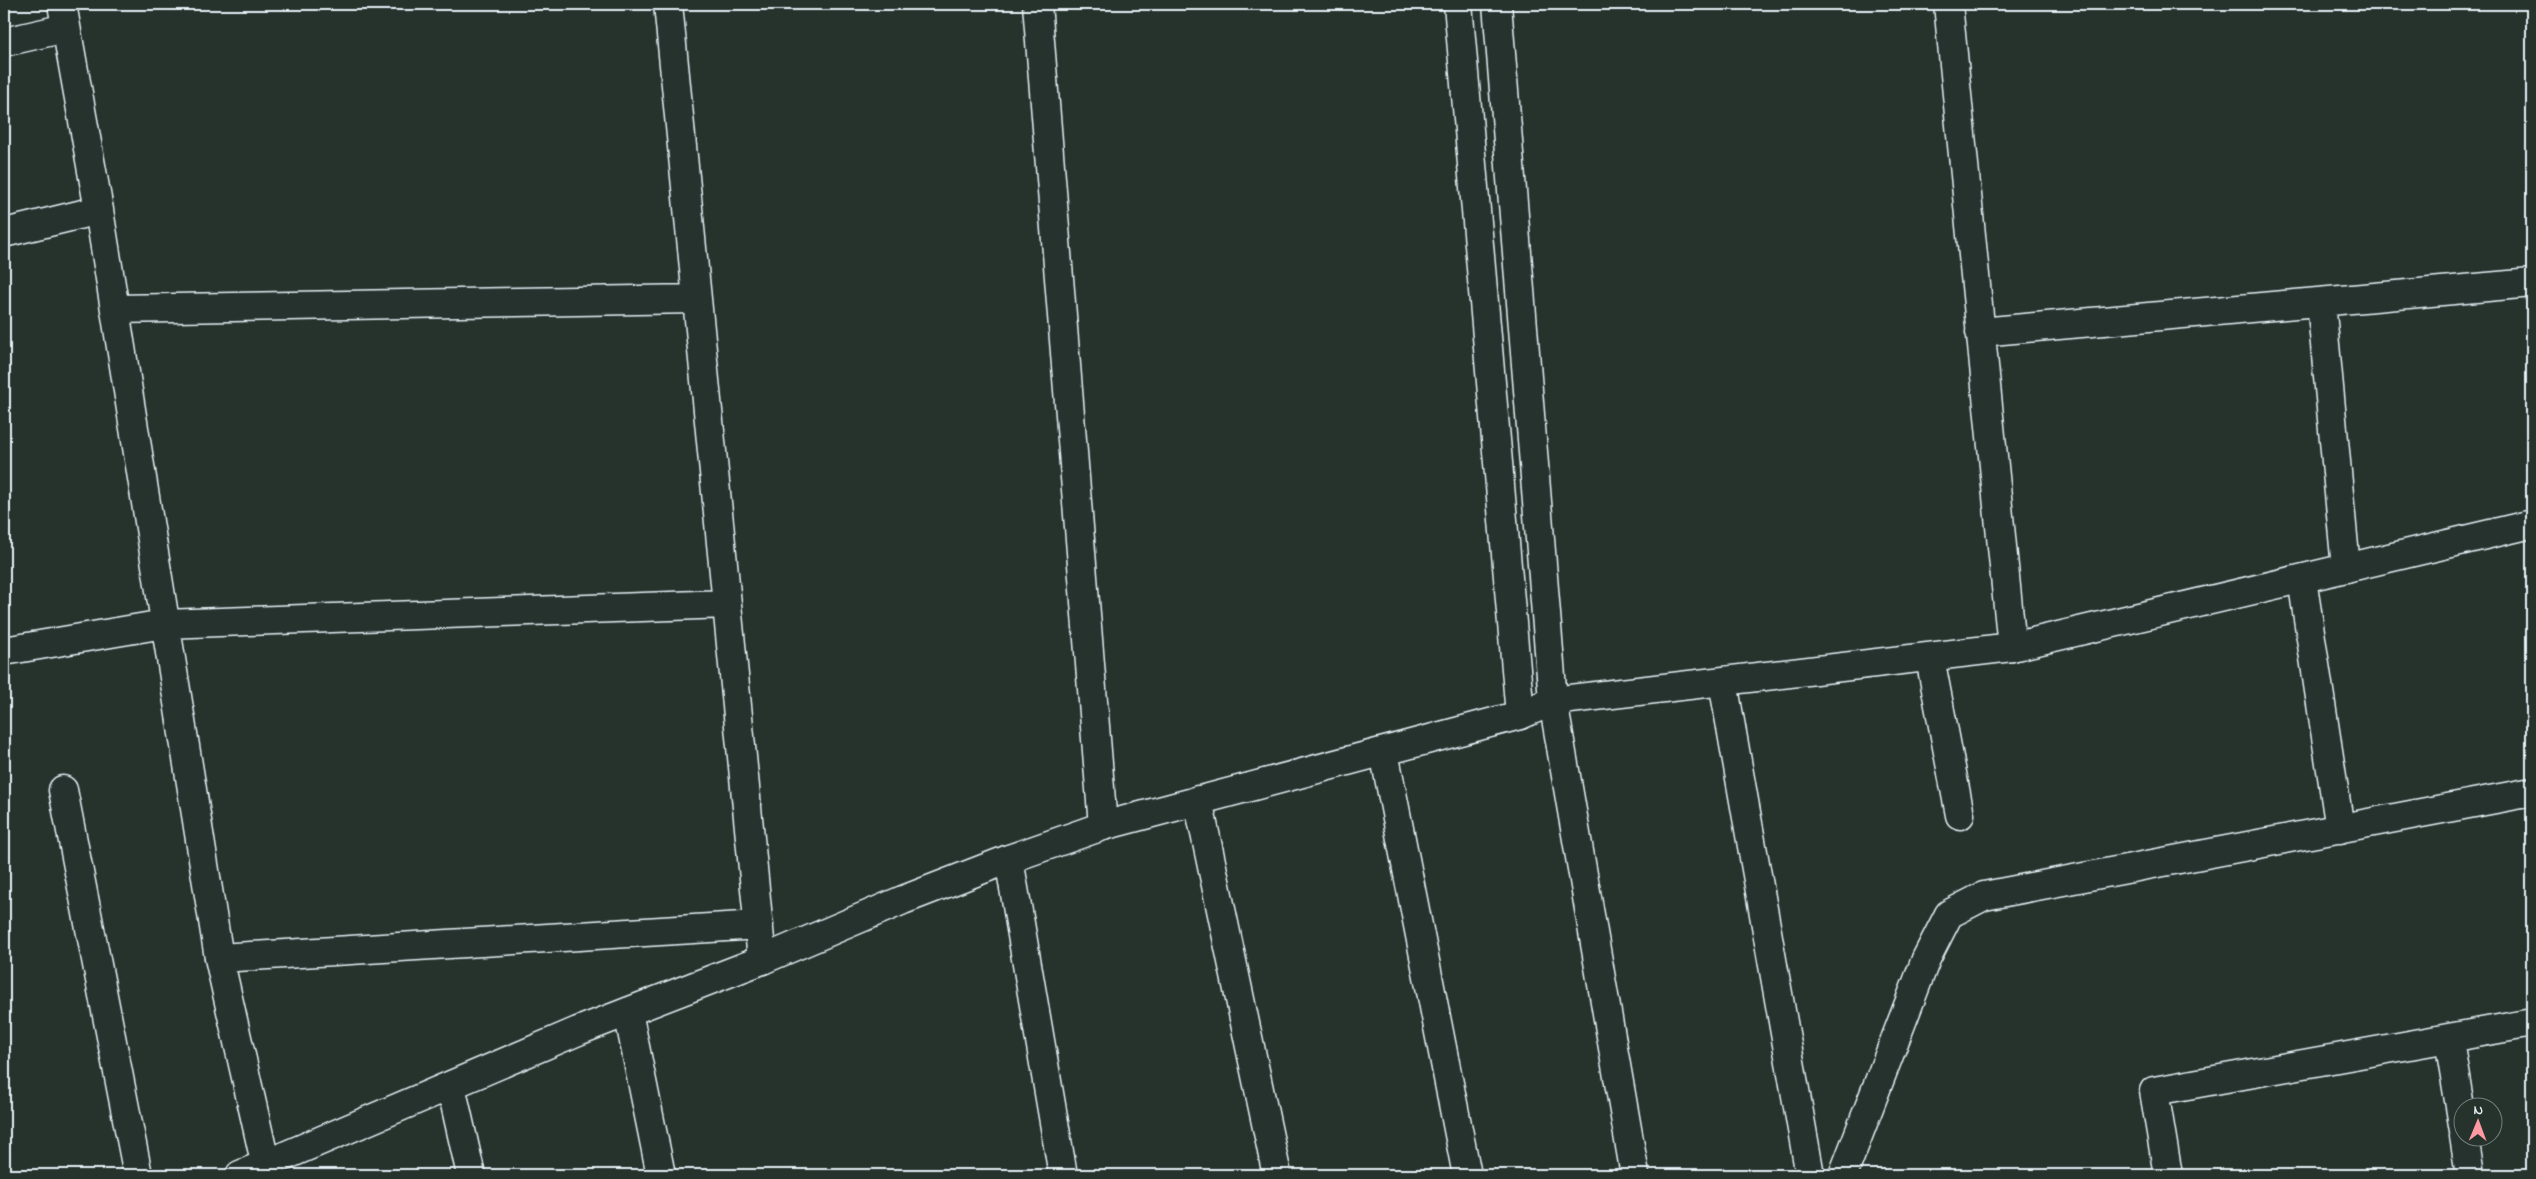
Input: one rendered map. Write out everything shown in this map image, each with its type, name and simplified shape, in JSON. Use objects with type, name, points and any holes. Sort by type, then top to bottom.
[{"type":"street","points":[[668,4],[762,960]]},
{"type":"street","points":[[1038,4],[1103,826]]},
{"type":"street","points":[[1458,4],[1520,715]]},
{"type":"street","points":[[1497,4],[1553,701],[1634,1175]]},
{"type":"street","points":[[1948,4],[2012,648]]},
{"type":"street","points":[[4,42],[64,16],[99,210],[219,958],[267,1169]]},
{"type":"street","points":[[4,233],[99,210]]},
{"type":"street","points":[[1980,332],[2532,283]]},
{"type":"street","points":[[115,309],[697,300]]},
{"type":"street","points":[[2321,302],[2346,568]]},
{"type":"street","points":[[240,1175],[267,1169],[451,1086],[628,1012],[762,960],[903,900],[1009,859],[1103,826],[1520,715],[1553,701],[2012,648],[2532,524]]},
{"type":"street","points":[[2302,578],[2340,829]]},
{"type":"street","points":[[4,651],[164,624],[727,604]]},
{"type":"street","points":[[1930,658],[1960,815]]},
{"type":"street","points":[[1723,682],[1810,1175]]},
{"type":"street","points":[[1384,752],[1467,1175]]},
{"type":"street","points":[[63,790],[138,1175]]},
{"type":"street","points":[[1843,1175],[1926,958],[1949,914],[1984,896],[2532,792]]},
{"type":"street","points":[[1198,800],[1277,1175]]},
{"type":"street","points":[[1009,859],[1063,1175]]},
{"type":"street","points":[[219,958],[759,925]]},
{"type":"street","points":[[628,1012],[661,1175]]},
{"type":"street","points":[[2168,1175],[2154,1091],[2449,1040],[2532,1023]]},
{"type":"street","points":[[2449,1040],[2458,1096]]},
{"type":"street","points":[[451,1086],[471,1175]]},
{"type":"street","points":[[2466,1146],[2470,1175]]}]
